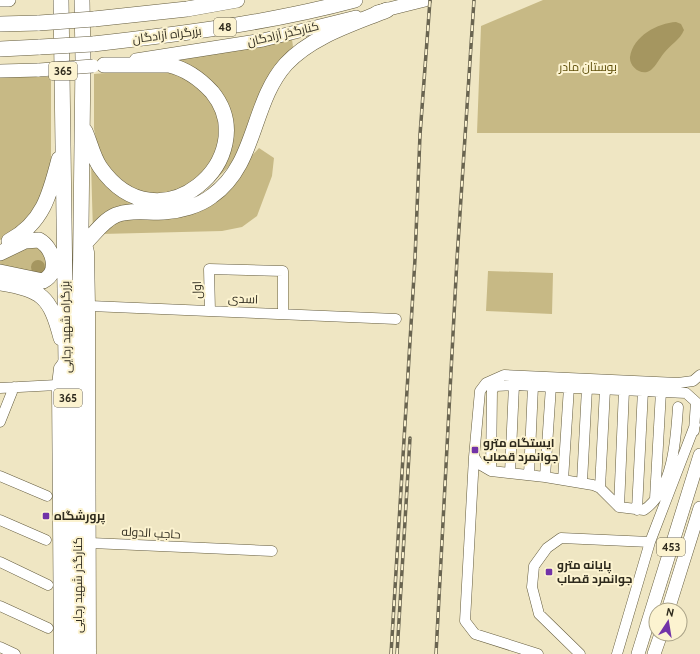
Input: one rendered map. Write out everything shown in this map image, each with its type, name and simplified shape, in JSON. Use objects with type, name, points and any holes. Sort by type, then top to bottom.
[{"type":"highway","name":"بزرگراه شهید رجایی","points":[[62,0],[70,654]]},
{"type":"highway","name":"بزرگراه شهید رجایی","points":[[80,654],[79,392],[84,235],[82,0]]},
{"type":"highway","points":[[148,14],[189,0]]},
{"type":"highway","name":"بزرگراه آزادگان","points":[[0,24],[94,20],[148,14],[237,0]]},
{"type":"highway","name":"بزرگراه آزادگان","points":[[0,49],[93,44],[227,27],[311,12],[355,0]]},
{"type":"highway","points":[[84,235],[105,223],[115,215],[129,212],[163,212],[180,210],[211,197],[227,184],[239,167],[246,154],[263,103],[286,64],[313,42],[387,10]]},
{"type":"highway","points":[[82,123],[99,165],[108,178],[128,194],[139,198],[166,200],[181,196],[209,176],[222,154],[225,129],[220,105],[198,78],[178,67],[169,65],[98,65]]},
{"type":"highway","points":[[0,245],[22,234],[38,218],[49,197],[64,143]]},
{"type":"highway","points":[[0,252],[25,241],[32,239],[39,240],[50,249],[53,265],[52,273],[48,279],[43,282],[0,272]]},
{"type":"highway","points":[[0,283],[22,286],[39,294],[47,301],[57,322],[67,357]]},
{"type":"main road","points":[[0,0],[9,0]]},
{"type":"main road","name":"کنارگذر آزادگان","points":[[98,65],[263,40],[419,2]]},
{"type":"main road","points":[[0,71],[39,70],[98,65]]},
{"type":"main road","name":"453","points":[[638,654],[700,455]]},
{"type":"main road","name":"453","points":[[671,602],[700,508]]},
{"type":"main road","points":[[654,654],[658,642]]},
{"type":"street","name":"کنارگذر شهید رجایی","points":[[84,235],[90,306],[91,654]]},
{"type":"street","name":"اول","points":[[210,311],[209,269],[283,271],[283,314]]},
{"type":"street","name":"اسدی","points":[[90,306],[396,318]]},
{"type":"street","name":"کنارگذر شهید رجایی","points":[[59,654],[57,386],[58,368],[67,357]]},
{"type":"street","points":[[538,654],[475,634],[465,621],[474,457],[480,391],[486,383],[494,378],[504,375],[678,383],[693,381],[700,375]]},
{"type":"street","points":[[510,473],[514,385]]},
{"type":"street","points":[[0,388],[57,386]]},
{"type":"street","points":[[491,471],[492,390],[496,386],[551,386],[686,393],[696,402],[694,431]]},
{"type":"street","points":[[529,476],[533,386]]},
{"type":"street","points":[[545,477],[551,386]]},
{"type":"street","points":[[0,422],[14,387]]},
{"type":"street","points":[[563,480],[569,387]]},
{"type":"street","points":[[582,482],[587,388]]},
{"type":"street","points":[[600,488],[605,389]]},
{"type":"street","points":[[619,507],[624,390]]},
{"type":"street","points":[[637,510],[643,390]]},
{"type":"street","points":[[655,500],[661,391]]},
{"type":"street","points":[[474,457],[479,464],[491,471],[582,482],[600,488],[619,507],[644,510],[662,492],[675,446],[678,407]]},
{"type":"street","points":[[617,654],[650,542],[694,431],[700,408]]},
{"type":"street","points":[[0,476],[47,496]]},
{"type":"street","points":[[0,520],[46,540]]},
{"type":"street","points":[[580,654],[539,614],[532,587],[534,566],[547,548],[561,538],[650,542]]},
{"type":"street","name":"حاجب الدوله","points":[[91,543],[272,551]]},
{"type":"street","points":[[0,562],[48,585]]},
{"type":"street","points":[[0,606],[48,628]]},
{"type":"street","points":[[0,647],[15,654]]},
{"type":"green space","name":"بوستان مادر","points":[[543,0],[700,0],[700,133],[477,133],[481,26]]},
{"type":"green space","points":[[292,39],[293,47],[276,65],[263,86],[240,150],[233,161],[213,181],[216,174],[223,105],[166,61]]},
{"type":"green space","points":[[127,71],[178,73],[210,98],[218,117],[218,148],[211,165],[184,190],[157,196],[134,190],[105,165],[98,148],[94,129],[94,74]]},
{"type":"green space","points":[[0,77],[51,77],[51,175],[39,208],[8,237],[0,240]]},
{"type":"green space","points":[[259,148],[274,158],[272,176],[257,216],[242,227],[222,231],[101,234],[120,218],[181,214],[246,162]]},
{"type":"green space","points":[[91,163],[152,206],[93,233]]},
{"type":"green space","points":[[34,245],[47,255],[46,274],[0,269],[0,256]]},
{"type":"green space","points":[[488,271],[553,273],[552,314],[486,311]]},
{"type":"shaded area","points":[[676,22],[681,24],[684,30],[682,34],[666,50],[651,70],[647,72],[640,72],[637,70],[630,61],[632,50],[636,43],[647,32],[654,28]]},
{"type":"shaded area","points":[[38,260],[43,262],[45,267],[43,272],[38,274],[33,272],[31,267],[33,262]]},
{"type":"railway","points":[[391,654],[415,259],[420,135],[430,0]]},
{"type":"railway","points":[[436,654],[457,259],[474,0]]},
{"type":"railway","points":[[397,654],[410,438]]},
{"type":"place","name":"ایستگاه مترو جوانمرد قصاب","points":[[475,450]]},
{"type":"place","name":"پرورشگاه","points":[[46,516]]},
{"type":"place","name":"پایانه مترو جوانمرد قصاب","points":[[549,572]]}]
